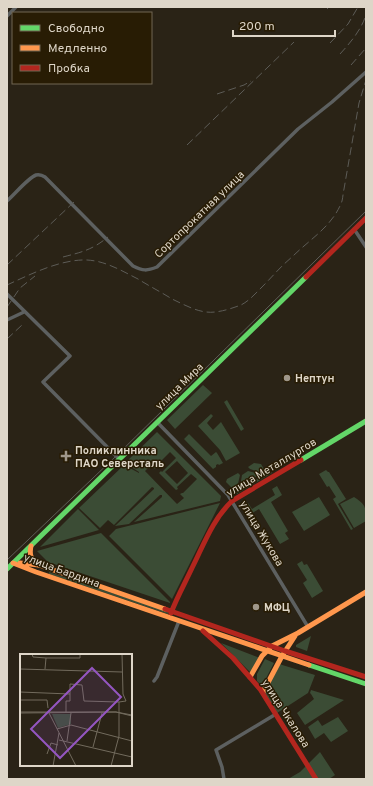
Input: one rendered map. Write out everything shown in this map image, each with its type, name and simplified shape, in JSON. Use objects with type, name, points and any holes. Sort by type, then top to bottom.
[{"type":"main road","name":"улица Мира","points":[[7,569],[366,218]]},
{"type":"main road","name":"улица Металлургов","points":[[170,618],[217,519],[225,508],[232,501],[366,421]]},
{"type":"main road","points":[[32,545],[30,556],[33,561],[39,565]]},
{"type":"main road","name":"улица Бардина","points":[[13,563],[39,565],[285,651],[366,677]]},
{"type":"main road","name":"улица Бардина","points":[[13,563],[267,652],[366,684]]},
{"type":"main road","points":[[80,587],[83,580]]},
{"type":"main road","points":[[250,677],[262,656],[272,646],[298,633],[366,592]]},
{"type":"main road","name":"улица Чкалова","points":[[201,629],[233,658],[263,692],[316,779]]},
{"type":"main road","points":[[263,692],[290,641],[298,633]]},
{"type":"street","points":[[7,16],[16,7]]},
{"type":"street","name":"Сортопрокатная улица","points":[[7,201],[30,178],[41,174],[133,266],[140,270],[149,270],[157,267],[298,129],[366,72]]},
{"type":"street","points":[[354,229],[366,248]]},
{"type":"street","points":[[7,294],[70,356],[43,382],[119,459]]},
{"type":"street","points":[[7,320],[24,312]]},
{"type":"street","name":"улица Жукова","points":[[157,422],[228,495],[308,627]]},
{"type":"street","points":[[154,681],[157,677],[179,621]]},
{"type":"street","points":[[224,779],[222,766],[216,750],[276,714]]},
{"type":"green space","points":[[203,385],[212,393],[175,429],[167,420]]},
{"type":"green space","points":[[227,400],[244,429],[241,431],[224,402]]},
{"type":"green space","points":[[211,414],[213,416],[207,423],[213,430],[221,422],[240,453],[226,461],[220,450],[198,426]]},
{"type":"green space","points":[[157,432],[221,496],[220,501],[134,522],[162,497],[162,495],[160,495],[129,524],[115,526],[154,489],[152,487],[114,525],[108,520],[100,528],[79,508],[124,465],[139,473],[125,463]],"holes":[[[170,452],[176,458],[162,472],[161,471],[159,473],[176,490],[178,489],[177,487],[191,474],[197,479],[183,493],[180,494],[184,498],[177,504],[145,471],[151,465],[155,469],[157,467],[156,466]],[[177,461],[188,473],[177,484],[165,472]]]},
{"type":"green space","points":[[189,434],[211,456],[216,452],[223,463],[216,465],[213,469],[184,439]]},
{"type":"green space","points":[[254,463],[261,464],[264,469],[268,470],[262,473],[248,467]]},
{"type":"green space","points":[[326,470],[329,472],[346,499],[338,504],[353,529],[351,530],[333,499],[336,497],[329,486],[327,487],[319,474]]},
{"type":"green space","points":[[248,471],[260,474],[240,487],[242,475]]},
{"type":"green space","points":[[270,471],[272,473],[237,494],[236,492]]},
{"type":"green space","points":[[238,473],[240,475],[237,488],[234,490],[226,482],[227,479]]},
{"type":"green space","points":[[277,486],[282,495],[271,502],[288,531],[285,533],[289,539],[280,544],[259,509],[249,515],[243,506],[248,503],[252,509],[275,495],[272,489]]},
{"type":"green space","points":[[319,497],[330,515],[304,531],[292,512]]},
{"type":"green space","points":[[354,497],[361,502],[364,507],[366,512],[366,521],[354,528],[340,504]]},
{"type":"green space","points":[[220,503],[172,599],[109,536],[116,529]]},
{"type":"green space","points":[[78,509],[99,530],[40,547]]},
{"type":"green space","points":[[101,533],[170,603],[48,562],[37,551]]},
{"type":"green space","points":[[302,561],[304,565],[307,564],[323,591],[312,598],[303,583],[307,580],[297,564]]},
{"type":"green space","points":[[49,572],[169,612],[168,614],[49,574]]},
{"type":"green space","points":[[311,636],[307,651],[296,647],[296,645]]},
{"type":"green space","points":[[221,643],[260,658],[253,670],[250,672]]},
{"type":"green space","points":[[265,659],[274,663],[262,686],[257,681],[257,674]]},
{"type":"green space","points":[[279,664],[315,675],[308,693],[277,713],[264,692]]},
{"type":"green space","points":[[311,690],[344,700],[305,725],[297,713],[314,699],[310,693]]},
{"type":"green space","points":[[338,717],[348,731],[331,742],[324,733],[315,739],[308,727],[318,720],[322,726]]},
{"type":"green space","points":[[320,752],[335,775],[329,779],[317,779],[308,764]]},
{"type":"green space","points":[[306,766],[314,779],[288,779],[300,772]]},
{"type":"tram line","points":[[7,560],[114,458],[366,211]]},
{"type":"railway","points":[[330,43],[348,24],[358,7]]},
{"type":"railway","points":[[340,54],[355,36],[366,15]]},
{"type":"railway","points":[[187,145],[294,42]]},
{"type":"railway","points":[[351,65],[366,48]]},
{"type":"railway","points":[[7,285],[36,272],[57,265],[77,260],[87,260],[101,262],[114,267],[172,299],[204,312],[218,312],[241,305],[250,299],[284,264],[320,232],[338,210],[342,200],[359,103],[366,80]]},
{"type":"railway","points":[[217,94],[244,85],[251,81]]},
{"type":"railway","points":[[7,265],[74,202]]},
{"type":"railway","points":[[63,257],[87,250],[108,237]]},
{"type":"railway","points":[[7,307],[20,288],[35,276]]},
{"type":"railway","points":[[7,339],[22,325]]},
{"type":"traffic: fast","points":[[7,569],[306,277]]},
{"type":"traffic: fast","points":[[301,460],[366,421]]},
{"type":"traffic: fast","points":[[309,665],[366,684]]},
{"type":"traffic: slow","points":[[31,546],[31,557],[38,565]]},
{"type":"traffic: slow","points":[[13,563],[309,665]]},
{"type":"traffic: slow","points":[[20,563],[39,565],[165,609]]},
{"type":"traffic: slow","points":[[250,677],[262,656],[272,646],[298,633],[366,592]]},
{"type":"traffic: slow","points":[[263,692],[282,656],[295,636]]},
{"type":"traffic: jam","points":[[306,277],[366,218]]},
{"type":"traffic: jam","points":[[171,613],[209,532],[225,508],[232,501],[301,460]]},
{"type":"traffic: jam","points":[[165,609],[285,651],[366,677]]},
{"type":"traffic: jam","points":[[203,631],[233,658],[260,689],[316,779]]},
{"type":"place","name":"Нептун","points":[[287,378]]},
{"type":"place","name":"Поликлинника ПАО Северсталь","points":[[66,456]]},
{"type":"place","name":"МФЦ","points":[[256,607]]}]
